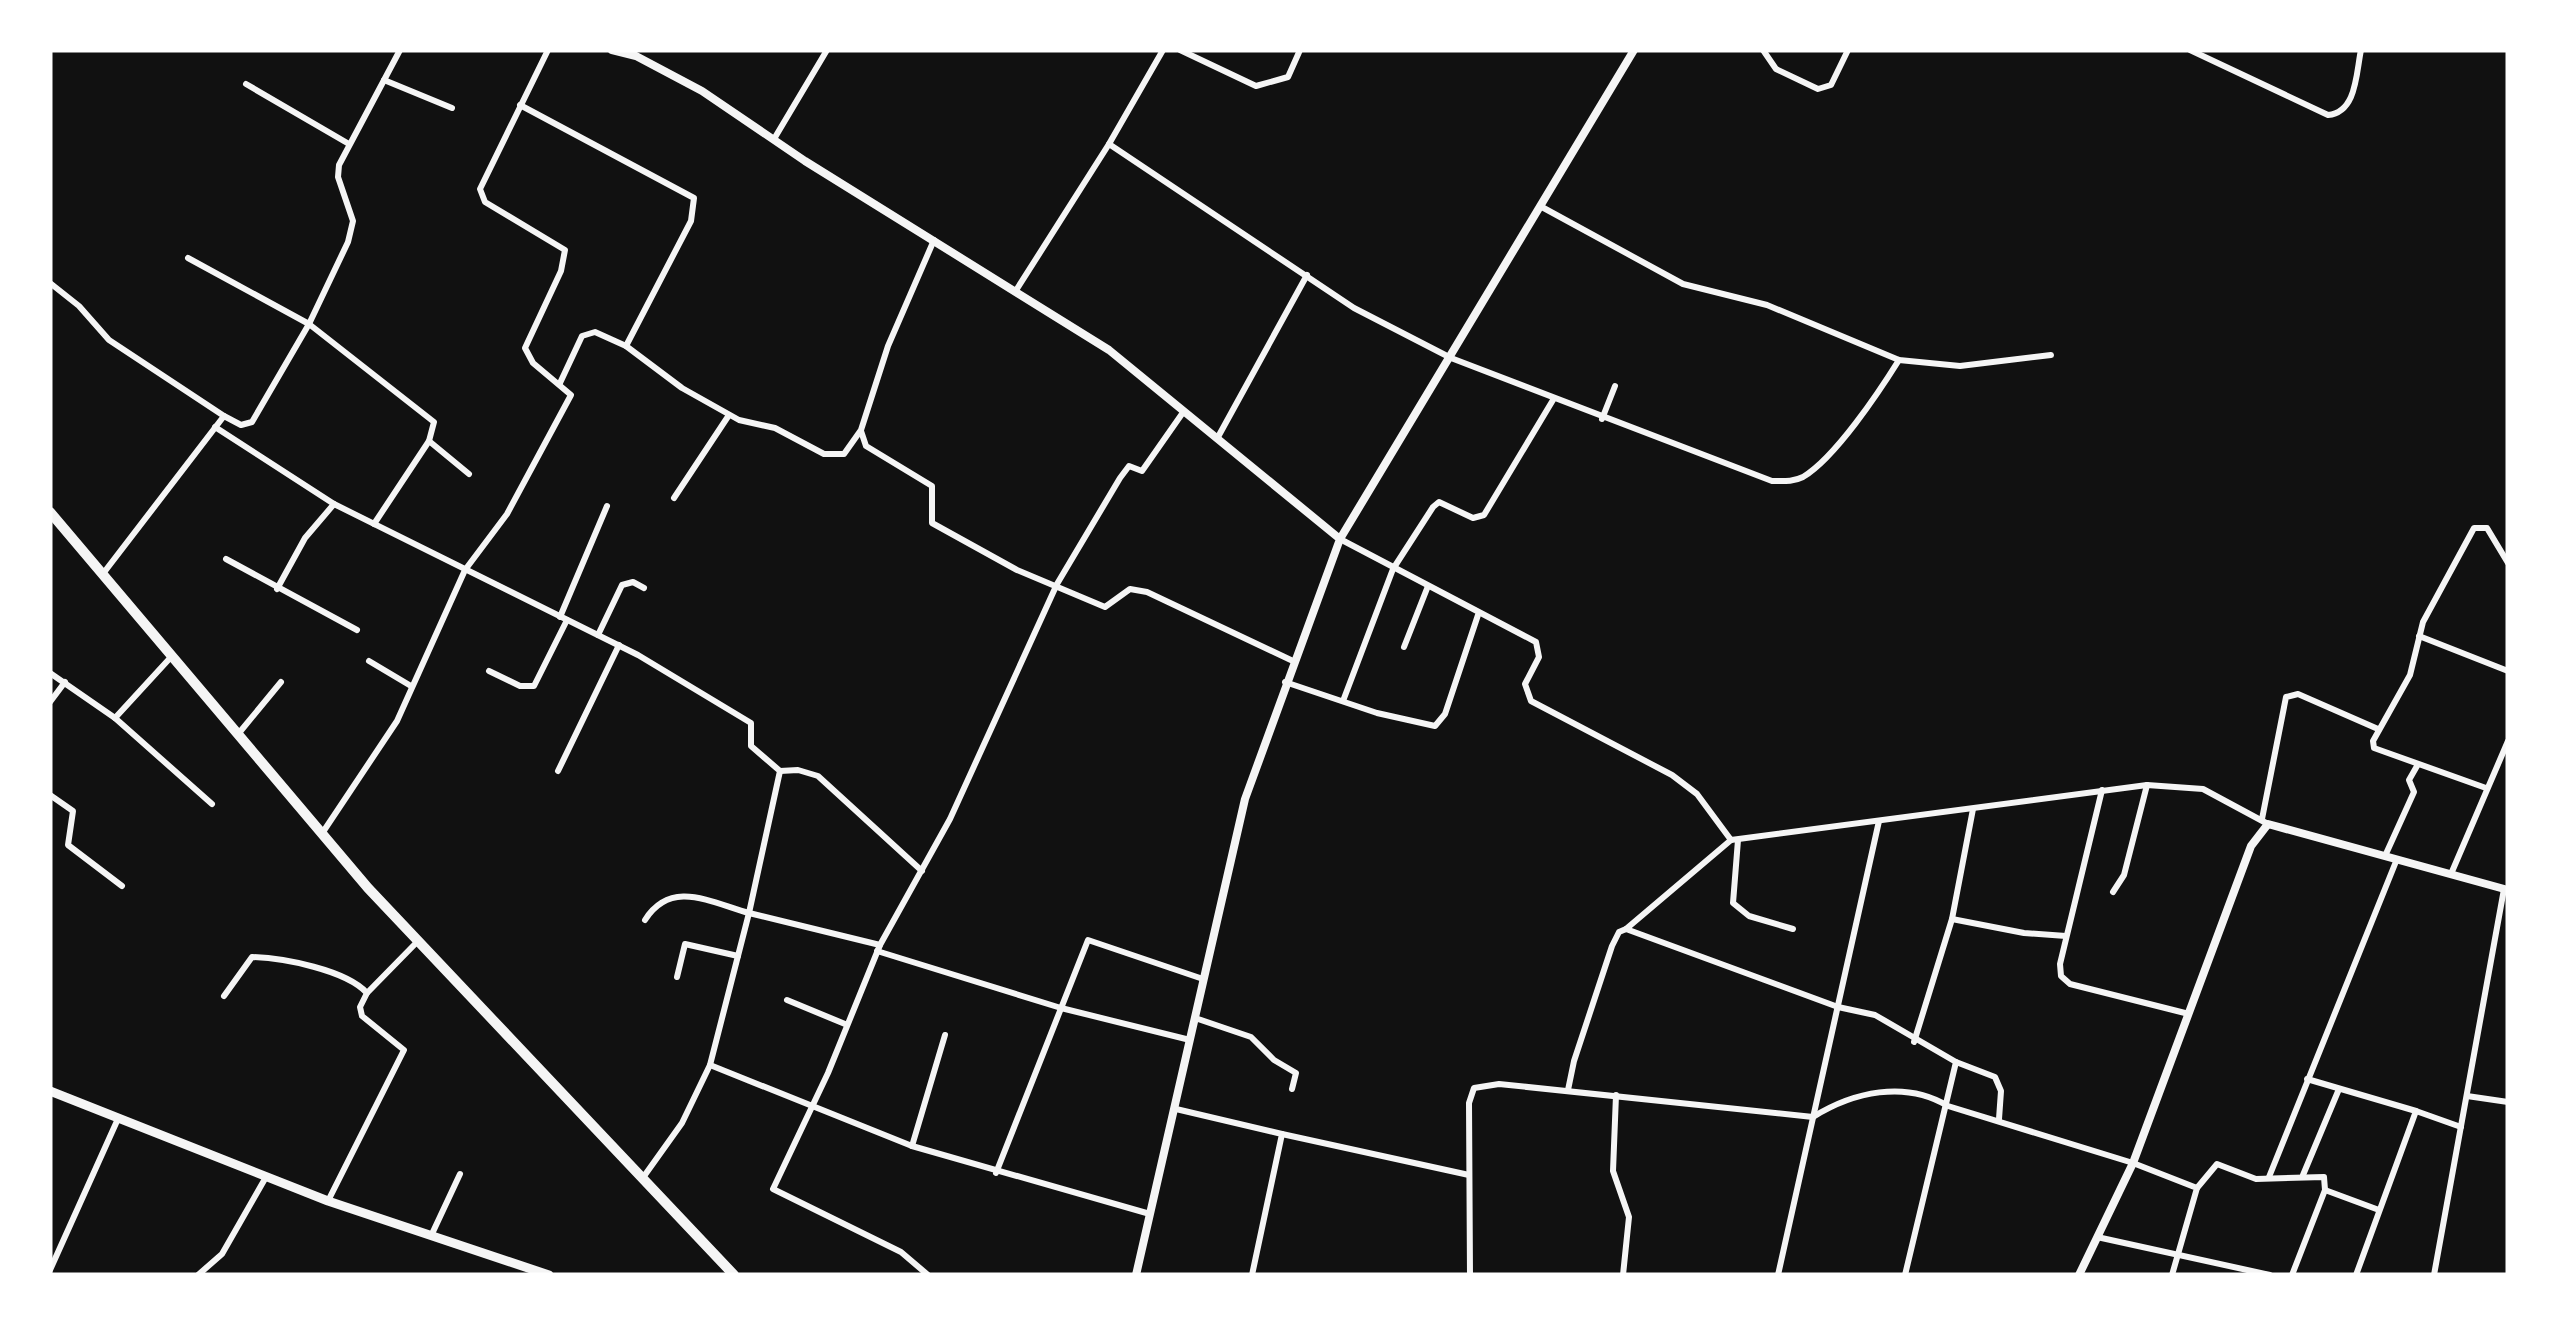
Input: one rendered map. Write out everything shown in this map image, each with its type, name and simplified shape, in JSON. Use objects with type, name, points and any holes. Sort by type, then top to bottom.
[{"type":"highway","points":[[50,512],[418,941],[734,1275]]},
{"type":"main road","points":[[50,1090],[117,1121],[328,1201],[549,1275]]},
{"type":"street","points":[[50,283],[79,306],[109,340],[241,426],[252,422],[308,324],[352,230],[338,172],[400,50]]},
{"type":"street","points":[[322,833],[397,721],[464,570],[507,514],[571,395],[532,363],[525,348],[561,270],[564,250],[481,196],[483,180],[548,50]]},
{"type":"street","points":[[612,50],[637,53],[702,91],[1109,350],[1340,539],[1539,645],[1539,657],[1525,684],[1531,700],[1672,775],[1697,794],[1735,840],[1734,904],[1749,916],[1793,929]]},
{"type":"street","points":[[774,139],[826,50]]},
{"type":"street","points":[[1015,292],[1163,50]]},
{"type":"street","points":[[1180,50],[1256,86],[1288,76],[1300,50]]},
{"type":"street","points":[[1136,1275],[1244,799],[1340,539],[1634,50]]},
{"type":"street","points":[[1763,50],[1776,69],[1818,89],[1831,85],[1848,50]]},
{"type":"street","points":[[2190,50],[2328,114],[2342,112],[2350,102],[2361,50]]},
{"type":"street","points":[[384,80],[452,108]]},
{"type":"street","points":[[246,84],[349,144]]},
{"type":"street","points":[[520,105],[694,198],[690,221],[626,346]]},
{"type":"street","points":[[1109,144],[1354,308],[1450,358],[1728,467],[1790,481],[1807,474],[1899,360]]},
{"type":"street","points":[[1540,206],[1683,284],[1767,305],[1899,360],[1960,366],[2051,354]]},
{"type":"street","points":[[560,383],[587,332],[626,346],[682,388],[730,416],[775,428],[833,457],[844,454],[861,430],[888,346],[934,240]]},
{"type":"street","points":[[188,258],[308,324],[430,417],[434,430],[430,441],[374,524]]},
{"type":"street","points":[[1218,437],[1307,275]]},
{"type":"street","points":[[1602,419],[1615,386]]},
{"type":"street","points":[[1343,701],[1393,569],[1439,502],[1473,518],[1484,514],[1554,400]]},
{"type":"street","points":[[928,1275],[902,1252],[773,1189],[813,1106],[878,948],[922,871],[1057,584],[1128,466],[1142,470],[1184,410]]},
{"type":"street","points":[[102,575],[224,416]]},
{"type":"street","points":[[674,498],[730,416]]},
{"type":"street","points":[[215,427],[334,504],[619,645],[751,723],[750,746],[780,771],[798,770],[818,776],[922,871]]},
{"type":"street","points":[[861,430],[866,446],[932,486],[936,498],[932,523],[1004,563],[1105,606],[1138,588],[1292,662]]},
{"type":"street","points":[[430,441],[469,474]]},
{"type":"street","points":[[277,589],[305,538],[334,504]]},
{"type":"street","points":[[489,672],[520,686],[534,686],[607,506]]},
{"type":"street","points":[[2486,788],[2374,748],[2378,729],[2410,675],[2419,636],[2474,528],[2486,528],[2508,563]]},
{"type":"street","points":[[226,559],[357,630]]},
{"type":"street","points":[[598,635],[622,585],[633,582],[644,588]]},
{"type":"street","points":[[1404,647],[1428,586]]},
{"type":"street","points":[[1285,682],[1430,726],[1438,724],[1478,615]]},
{"type":"street","points":[[2419,636],[2508,671]]},
{"type":"street","points":[[558,771],[619,645]]},
{"type":"street","points":[[115,718],[172,657]]},
{"type":"street","points":[[370,662],[412,686]]},
{"type":"street","points":[[50,673],[115,718],[212,804]]},
{"type":"street","points":[[50,702],[65,682]]},
{"type":"street","points":[[238,734],[281,682]]},
{"type":"street","points":[[2079,1275],[2133,1163],[2251,846],[2265,821],[2286,697],[2298,694],[2378,729]]},
{"type":"street","points":[[2452,874],[2508,741]]},
{"type":"street","points":[[2386,856],[2414,792],[2410,780],[2417,766]]},
{"type":"street","points":[[642,1178],[682,1124],[710,1066],[780,771]]},
{"type":"street","points":[[2113,892],[2124,875],[2146,785]]},
{"type":"street","points":[[1568,1090],[1574,1060],[1619,932],[1735,840],[2146,785],[2203,789],[2265,821],[2506,889],[2434,1275]]},
{"type":"street","points":[[2102,790],[2066,936],[2061,976],[2070,984],[2189,1014]]},
{"type":"street","points":[[50,795],[73,811],[68,845],[122,886]]},
{"type":"street","points":[[1914,1042],[1952,919],[1973,808]]},
{"type":"street","points":[[1778,1275],[1879,821]]},
{"type":"street","points":[[2269,1177],[2397,859]]},
{"type":"street","points":[[646,920],[656,903],[674,896],[878,948],[1061,1008],[1190,1040]]},
{"type":"street","points":[[1952,919],[2024,934],[2066,936]]},
{"type":"street","points":[[1626,928],[1838,1007],[1875,1015],[1914,1042],[1995,1077],[2001,1091],[1999,1119]]},
{"type":"street","points":[[996,1173],[1088,940],[1203,979]]},
{"type":"street","points":[[328,1201],[404,1050],[362,1016],[360,1007],[367,993],[418,941]]},
{"type":"street","points":[[677,977],[685,944],[738,956]]},
{"type":"street","points":[[224,996],[252,957],[292,959],[315,970],[343,974],[367,993]]},
{"type":"street","points":[[787,1000],[846,1024]]},
{"type":"street","points":[[1195,1018],[1251,1036],[1296,1073],[1292,1089]]},
{"type":"street","points":[[912,1146],[945,1035]]},
{"type":"street","points":[[1905,1275],[1956,1062]]},
{"type":"street","points":[[710,1066],[912,1146],[1150,1214]]},
{"type":"street","points":[[2307,1079],[2461,1127]]},
{"type":"street","points":[[1470,1275],[1470,1103],[1474,1088],[1499,1084],[1813,1117],[1846,1099],[1874,1092],[1929,1094],[1948,1106],[1999,1119],[2198,1188]]},
{"type":"street","points":[[2303,1175],[2339,1089]]},
{"type":"street","points":[[1616,1095],[1613,1171],[1629,1217],[1623,1275]]},
{"type":"street","points":[[2467,1096],[2508,1102]]},
{"type":"street","points":[[1176,1109],[1469,1175]]},
{"type":"street","points":[[2356,1275],[2416,1111]]},
{"type":"street","points":[[50,1270],[117,1121]]},
{"type":"street","points":[[1252,1275],[1282,1134]]},
{"type":"street","points":[[2172,1275],[2198,1188],[2217,1164],[2256,1179],[2324,1177],[2326,1190],[2292,1275]]},
{"type":"street","points":[[430,1237],[460,1174]]},
{"type":"street","points":[[198,1275],[222,1254],[266,1177]]},
{"type":"street","points":[[2326,1190],[2379,1210]]},
{"type":"street","points":[[2096,1236],[2270,1275]]}]
